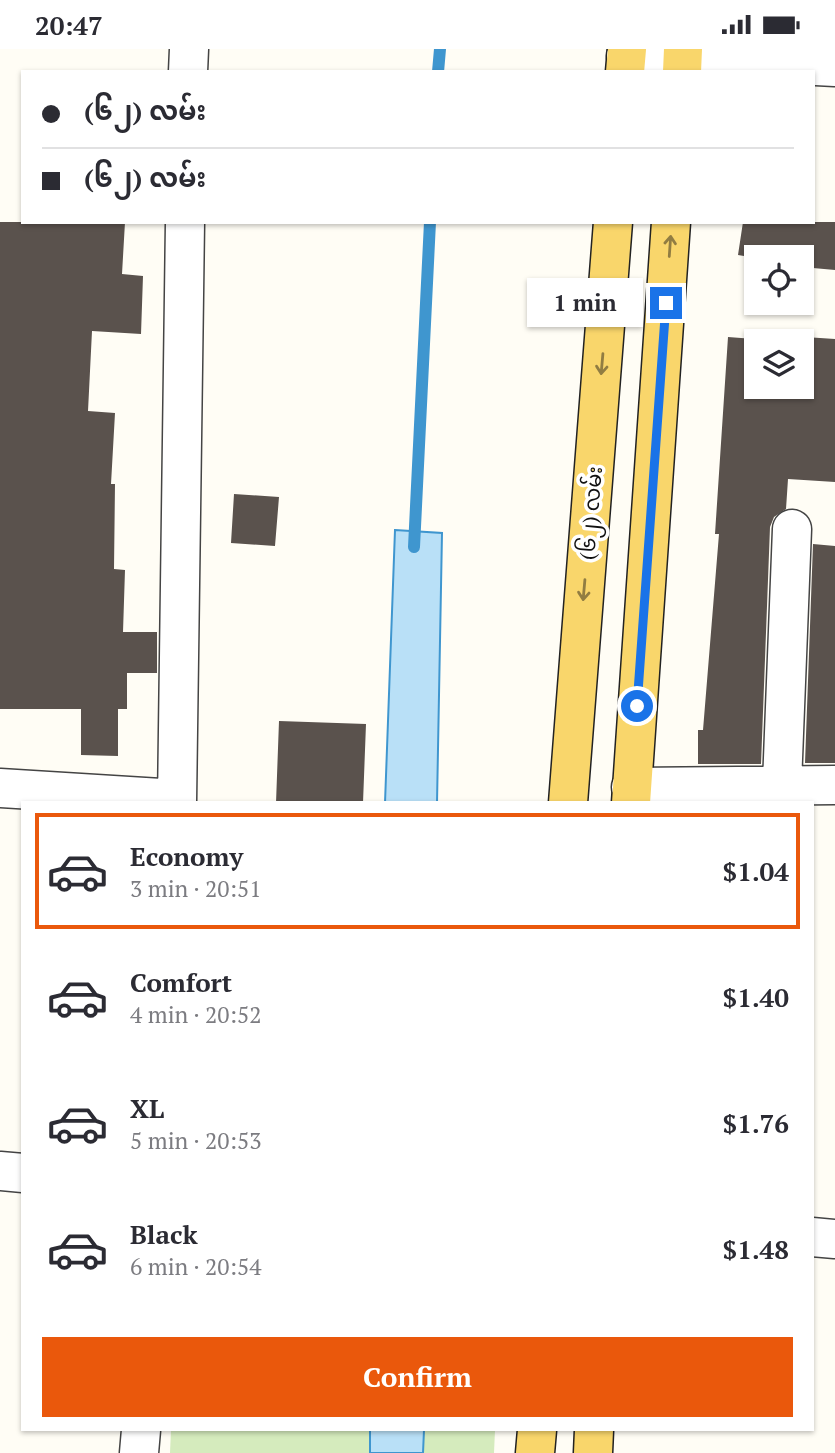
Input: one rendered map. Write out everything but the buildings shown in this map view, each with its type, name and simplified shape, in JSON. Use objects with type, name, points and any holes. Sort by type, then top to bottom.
[{"type":"main road","name":"(၆၂) လမ်း","points":[[568,801],[613,224]]},
{"type":"main road","points":[[631,795],[671,224]]},
{"type":"main road","points":[[536,1453],[537,1431]]},
{"type":"main road","points":[[593,1453],[594,1431]]},
{"type":"street","points":[[188,70],[190,49]]},
{"type":"street","points":[[626,59],[835,67]]},
{"type":"street","points":[[0,788],[177,801],[185,224]]},
{"type":"street","points":[[782,784],[792,529]]},
{"type":"street","points":[[631,795],[782,784],[835,785]]},
{"type":"street","points":[[0,1171],[21,1173]]},
{"type":"street","points":[[814,1237],[835,1239]]},
{"type":"street","points":[[139,1453],[141,1431]]},
{"type":"green space","points":[[171,1431],[495,1431],[494,1453],[170,1453]]},
{"type":"water","points":[[395,530],[442,533],[437,801],[385,801]]},
{"type":"water","points":[[370,1431],[424,1431],[423,1453],[370,1453]]},
{"type":"waterway","points":[[438,70],[440,49]]},
{"type":"waterway","points":[[414,547],[430,224]]},
{"type":"route","points":[[637,706],[666,303]]}]
